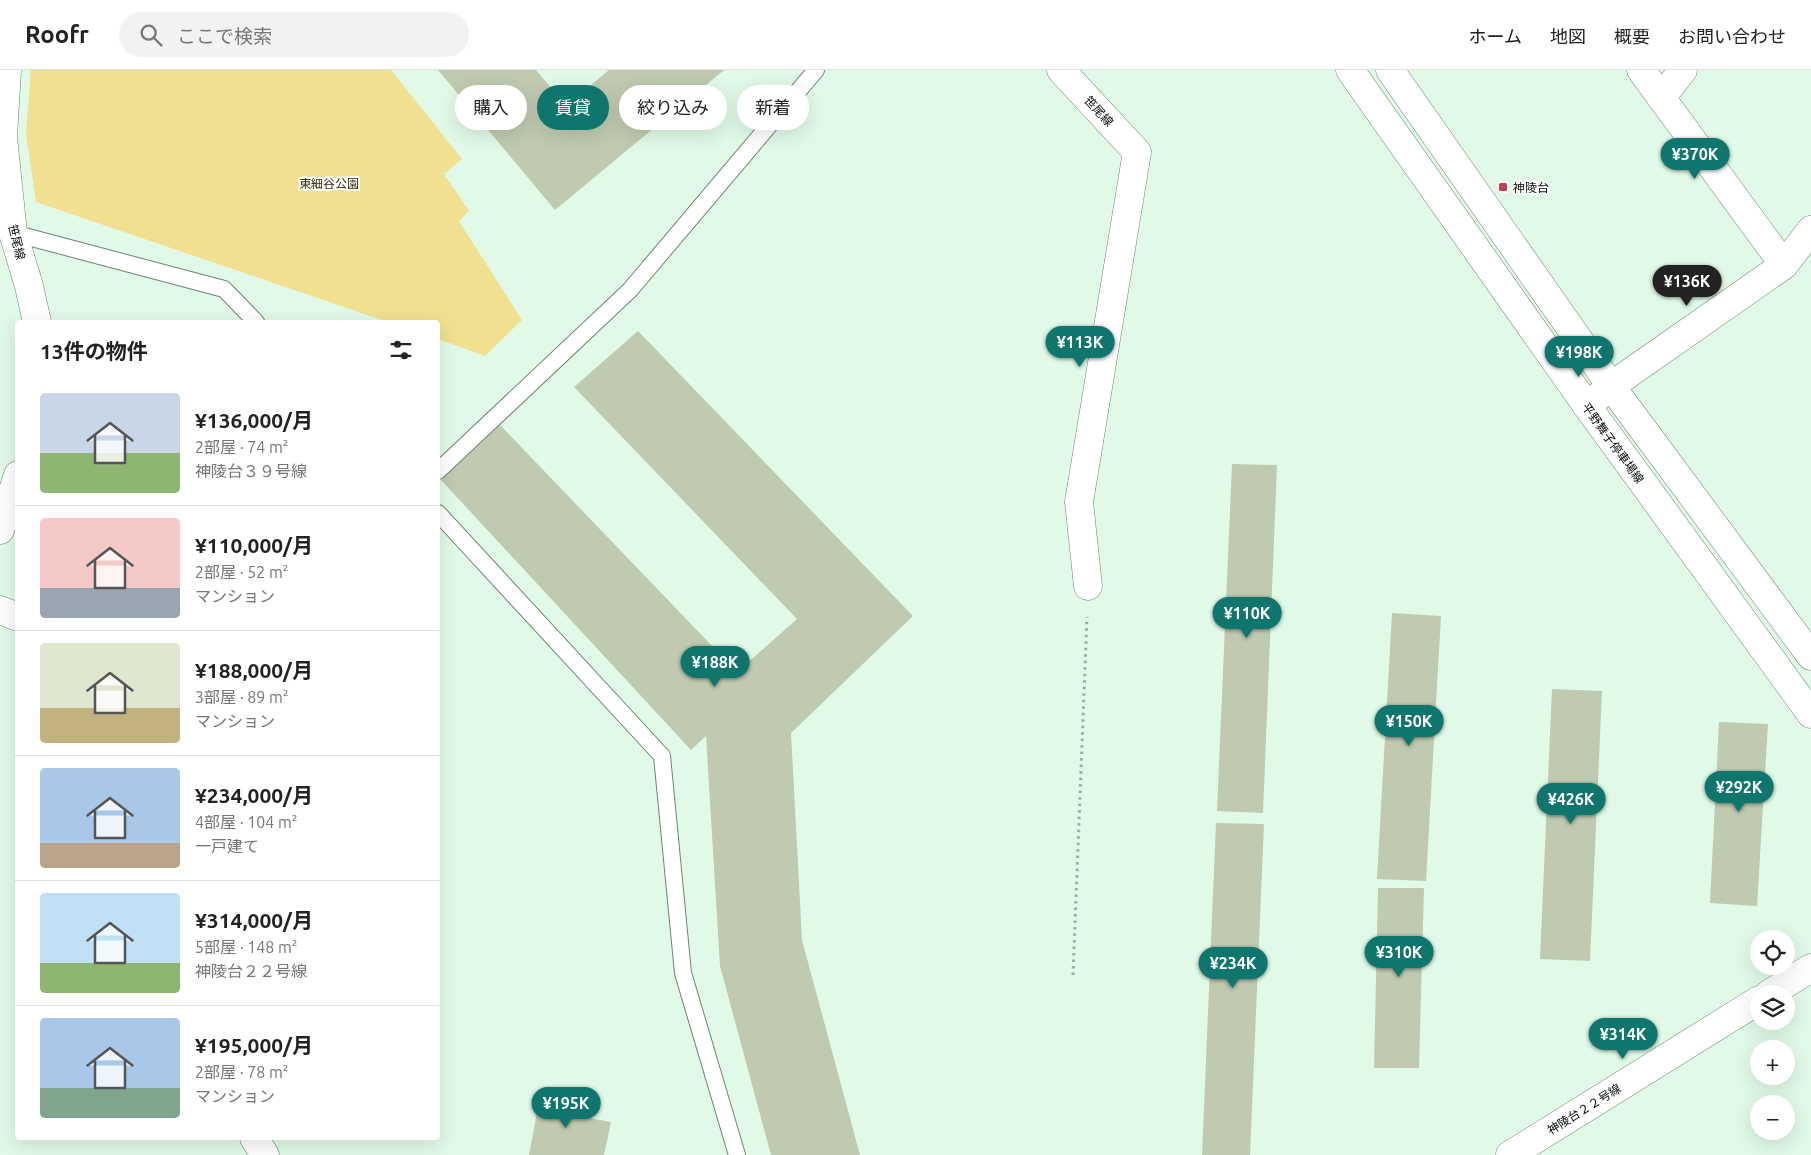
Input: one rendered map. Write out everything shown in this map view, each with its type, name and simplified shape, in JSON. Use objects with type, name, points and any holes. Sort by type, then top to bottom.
[{"type":"street","name":"笹尾線","points":[[7,70],[3,137],[13,232],[38,320]]},
{"type":"street","name":"笹尾線","points":[[1061,70],[1137,152],[1079,502],[1088,586]]},
{"type":"street","name":"平野舞子停車場線","points":[[1350,70],[1587,406],[1811,714]]},
{"type":"street","points":[[1390,70],[1611,386],[1811,656]]},
{"type":"street","points":[[1641,70],[1784,265]]},
{"type":"street","points":[[1661,98],[1683,70]]},
{"type":"street","points":[[1587,406],[1611,386],[1784,265],[1811,230]]},
{"type":"street","points":[[0,530],[15,484]]},
{"type":"street","points":[[0,610],[15,616]]},
{"type":"street","points":[[1784,985],[1811,968]]},
{"type":"street","name":"神陵台２２号線","points":[[1510,1155],[1750,1006]]},
{"type":"street","points":[[255,1140],[265,1155]]},
{"type":"lane","points":[[440,469],[630,290],[816,70]]},
{"type":"lane","points":[[13,232],[224,289],[254,320]]},
{"type":"lane","points":[[440,515],[662,756],[683,973],[737,1155]]},
{"type":"path","points":[[1072,975],[1088,586]]},
{"type":"green space","name":"東細谷公園","points":[[31,70],[391,70],[462,159],[444,174],[469,211],[459,221],[522,320],[485,356],[440,340],[440,320],[382,320],[36,202],[26,134]]},
{"type":"building","points":[[438,70],[536,70],[548,85],[537,85],[537,130],[609,130],[609,85],[591,85],[609,70],[724,70],[706,85],[619,85],[619,130],[652,130],[555,210],[488,130],[527,130],[527,85],[455,85],[455,90]]},
{"type":"building","points":[[638,331],[913,616],[791,733],[802,940],[860,1155],[771,1155],[720,966],[706,736],[691,750],[441,480],[500,425],[737,672],[797,619],[574,387]]},
{"type":"building","points":[[1232,464],[1277,465],[1263,813],[1217,811]]},
{"type":"building","points":[[1392,613],[1441,616],[1426,881],[1377,879]]},
{"type":"building","points":[[1552,689],[1602,691],[1590,961],[1540,959]]},
{"type":"building","points":[[1719,722],[1768,724],[1757,906],[1710,903]]},
{"type":"building","points":[[1216,823],[1264,824],[1250,1155],[1202,1155]]},
{"type":"building","points":[[1378,888],[1424,888],[1419,1068],[1374,1068]]},
{"type":"building","points":[[541,1091],[575,1096],[573,1115],[611,1122],[604,1155],[529,1155]]},
{"type":"place","name":"神陵台","points":[[1503,187]]}]
